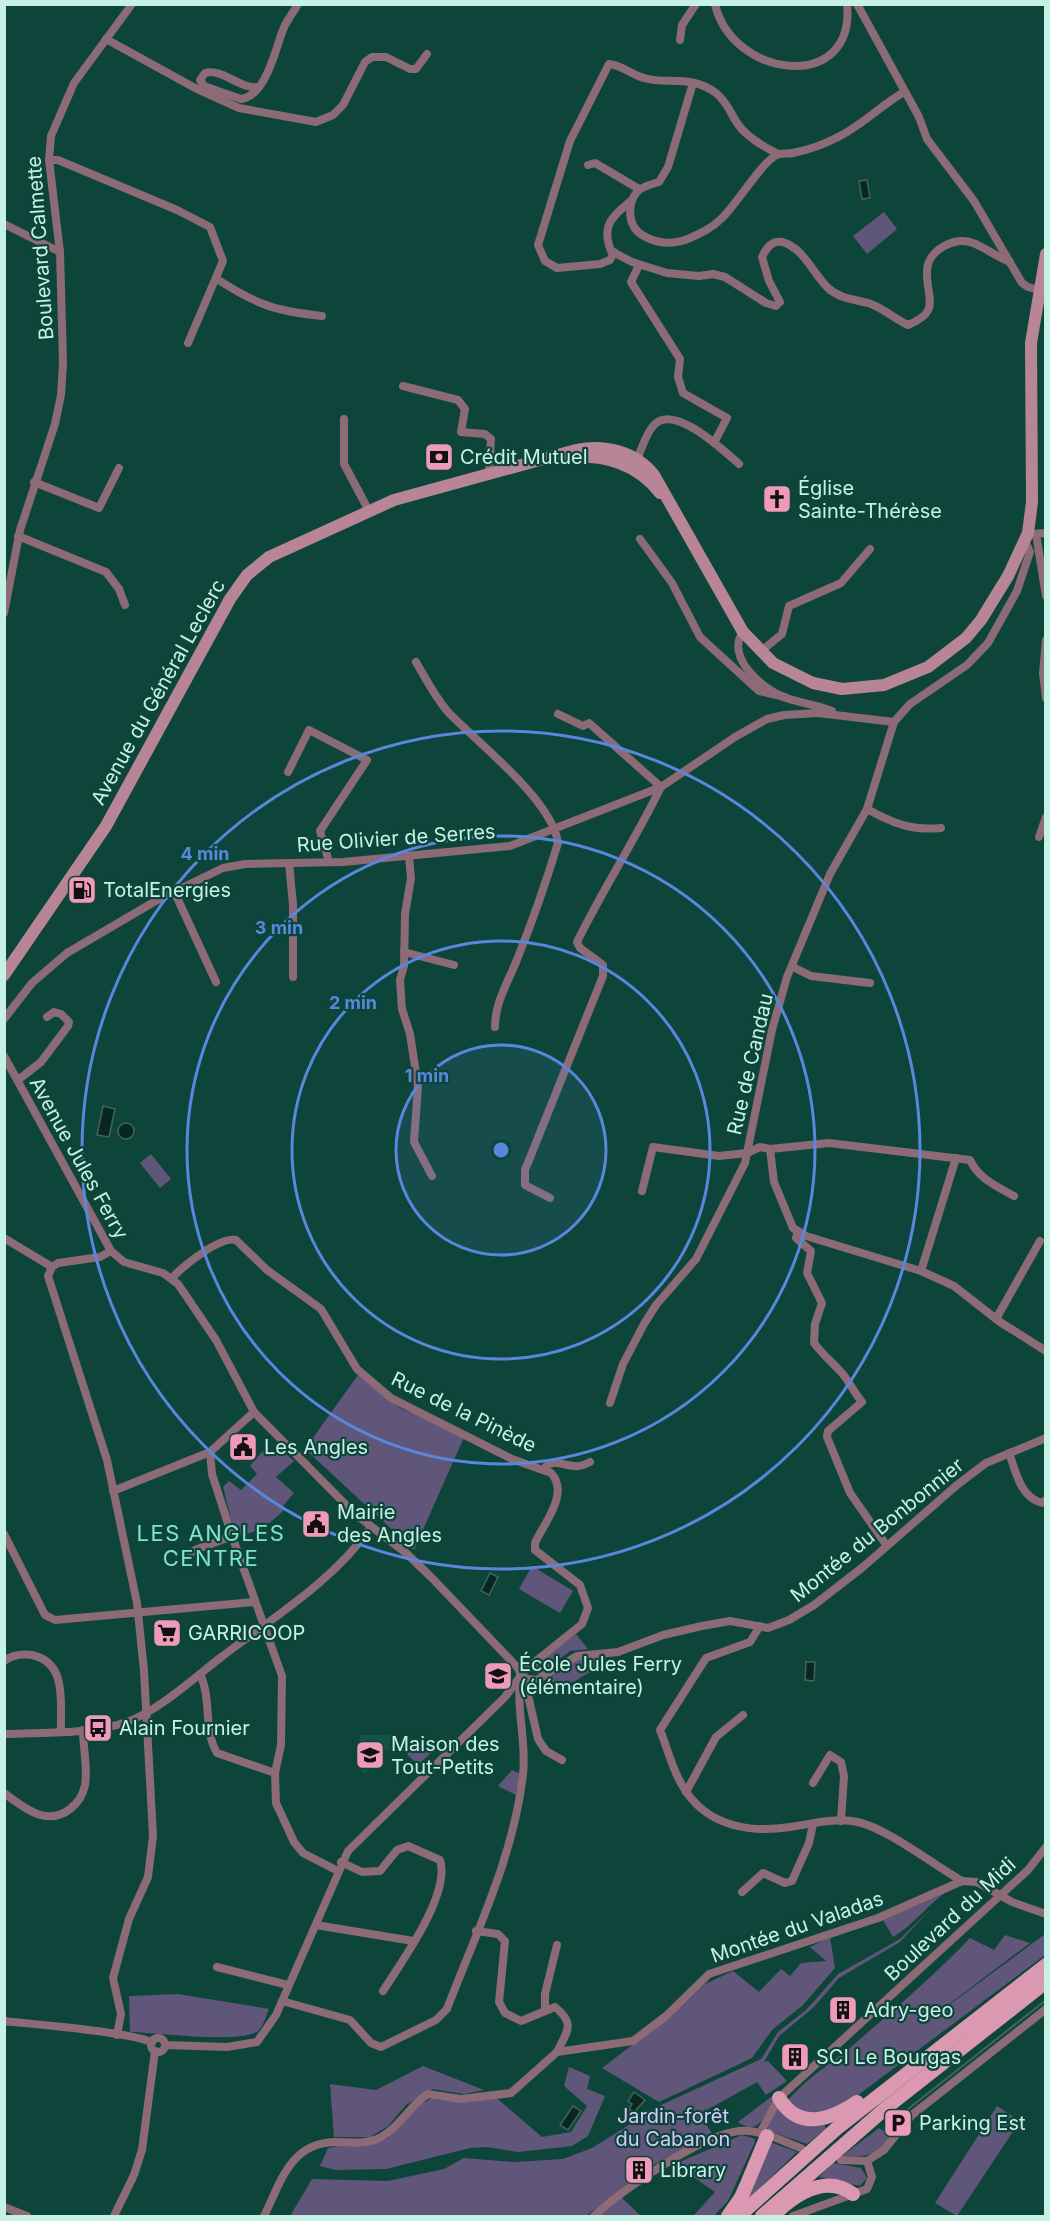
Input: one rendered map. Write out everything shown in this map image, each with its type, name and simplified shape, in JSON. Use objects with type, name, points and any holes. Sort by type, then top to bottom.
[{"type":"main road","points":[[635,464],[654,475],[743,632],[760,652],[786,671],[827,686],[862,689],[906,678],[928,667],[966,638],[997,595],[1034,535],[1031,343],[1046,254]]},
{"type":"main road","name":"Avenue du Général Leclerc","points":[[4,975],[106,826],[242,581],[269,557],[415,492],[586,447],[617,450],[635,464]]},
{"type":"main road","points":[[739,2217],[768,2188],[879,2094],[1046,1965]]},
{"type":"main road","points":[[762,2217],[887,2107],[1046,1982]]},
{"type":"main road","points":[[779,2098],[794,2115],[813,2121],[842,2112],[862,2098],[879,2094]]},
{"type":"main road","points":[[728,2217],[742,2196],[763,2135]]},
{"type":"main road","points":[[772,2217],[799,2196],[824,2185],[833,2184],[853,2194]]},
{"type":"street","name":"Boulevard Calmette","points":[[4,613],[18,536],[55,424],[61,395],[63,363],[60,252],[49,160],[51,136],[74,83],[132,4]]},
{"type":"street","points":[[257,87],[245,86],[212,71],[205,73],[200,80],[204,86],[241,99],[247,98],[257,87],[266,75],[285,25],[298,4]]},
{"type":"street","points":[[680,40],[682,25],[696,4]]},
{"type":"street","points":[[715,4],[724,28],[745,50],[756,58],[789,67],[804,67],[818,62],[834,50],[845,34],[847,4]]},
{"type":"street","points":[[857,4],[919,117],[927,139],[975,201],[1022,282],[1028,287],[1039,290]]},
{"type":"street","points":[[106,39],[195,88],[239,108],[316,122],[333,115],[343,105],[365,62],[372,57],[386,57],[410,69],[416,69],[427,54]]},
{"type":"street","points":[[614,252],[610,260],[600,264],[557,268],[545,261],[539,251],[541,233],[570,141],[609,64],[649,80],[676,79],[693,83],[716,93],[730,108],[737,124],[751,137],[778,154],[790,154],[837,138],[855,128],[883,104],[904,92]]},
{"type":"street","points":[[693,83],[668,167],[659,182],[639,189],[607,229],[608,243],[614,252],[639,265],[667,273],[699,276],[713,274],[725,277],[766,303],[776,306],[780,302],[769,281],[762,257],[767,247],[776,242],[784,243],[798,252],[829,289],[843,298],[873,305],[908,325],[921,320],[929,310],[931,302],[927,270],[933,255],[945,246],[958,241],[972,242],[1010,262]]},
{"type":"street","points":[[631,201],[630,218],[636,231],[647,238],[668,243],[680,242],[706,230],[722,218],[758,173],[778,154]]},
{"type":"street","points":[[49,160],[58,160],[210,227],[223,261],[188,343]]},
{"type":"street","points":[[588,165],[595,163],[639,189]]},
{"type":"street","points":[[4,224],[60,252]]},
{"type":"street","points":[[639,265],[631,282],[680,359],[678,377],[683,393],[727,418],[714,443]]},
{"type":"street","points":[[217,279],[251,301],[280,311],[322,316]]},
{"type":"street","points":[[403,386],[458,400],[465,410],[461,432],[485,434],[491,439],[489,473]]},
{"type":"street","points":[[344,419],[344,464],[369,511]]},
{"type":"street","points":[[635,464],[654,425],[665,419],[688,425],[739,464]]},
{"type":"street","points":[[34,482],[99,508],[119,468]]},
{"type":"street","points":[[1034,535],[1046,596]]},
{"type":"street","points":[[894,722],[910,704],[967,665],[988,643],[1003,619],[1030,560],[1034,535]]},
{"type":"street","points":[[18,536],[106,572],[119,589],[125,605]]},
{"type":"street","points":[[640,539],[672,583],[700,637],[759,691],[846,717]]},
{"type":"street","points":[[760,652],[782,634],[789,606],[841,583],[870,549]]},
{"type":"street","points":[[743,632],[737,644],[738,653],[756,678],[785,698]]},
{"type":"street","points":[[1046,640],[1046,698]]},
{"type":"street","points":[[416,662],[448,712],[478,739],[525,788],[556,830],[558,843],[518,960],[504,987],[495,1016],[495,1027]]},
{"type":"street","name":"Rue Olivier de Serres","points":[[4,1019],[32,983],[66,953],[174,891],[233,865],[329,862],[510,846],[556,830],[661,787],[735,737],[768,719],[784,715],[818,713],[894,722]]},
{"type":"street","points":[[550,1198],[525,1185],[525,1170],[603,976],[603,965],[580,948],[577,942],[599,897],[642,826],[661,787],[589,723],[583,726],[558,714]]},
{"type":"street","name":"Rue de Candau","points":[[747,1153],[772,1030],[787,977],[830,874],[867,809],[894,722]]},
{"type":"street","points":[[288,772],[309,730],[367,760],[320,831],[329,862]]},
{"type":"street","points":[[867,809],[896,824],[921,830],[940,828]]},
{"type":"street","points":[[1039,837],[1046,817]]},
{"type":"street","points":[[409,856],[411,878],[405,914],[404,952],[400,980],[402,1009],[410,1034],[418,1086],[414,1142],[432,1176]]},
{"type":"street","points":[[289,863],[293,904],[293,977]]},
{"type":"street","points":[[174,891],[216,982]]},
{"type":"street","points":[[404,952],[454,965]]},
{"type":"street","points":[[793,967],[811,976],[870,983]]},
{"type":"street","points":[[18,1080],[41,1062],[68,1026],[69,1022],[62,1014],[54,1012],[47,1017]]},
{"type":"street","name":"Avenue Jules Ferry","points":[[4,1056],[111,1251],[124,1262],[172,1278]]},
{"type":"street","points":[[770,1149],[829,1143],[970,1160],[975,1171],[990,1183],[1014,1196]]},
{"type":"street","name":"Rue de Candau","points":[[747,1153],[760,1147],[770,1149],[774,1182],[793,1228],[798,1231],[796,1238],[811,1251],[807,1273],[822,1303],[815,1324],[814,1343],[826,1359],[842,1372],[850,1388],[862,1402],[828,1431],[827,1437],[850,1493],[887,1546]]},
{"type":"street","points":[[610,1403],[623,1364],[644,1324],[656,1305],[696,1259],[745,1163],[747,1153],[719,1156],[653,1148],[642,1191]]},
{"type":"street","points":[[921,1271],[956,1158]]},
{"type":"street","points":[[798,1231],[921,1271],[954,1286],[996,1319],[1046,1351]]},
{"type":"street","points":[[4,1238],[52,1267],[100,1257],[111,1251]]},
{"type":"street","name":"Rue de la Pinède","points":[[172,1278],[183,1267],[221,1242],[236,1240],[267,1270],[321,1309],[357,1369],[391,1398],[512,1459],[543,1469],[556,1479],[559,1488],[557,1499],[535,1543],[535,1550],[580,1585],[588,1608],[582,1624],[530,1666],[520,1678]]},
{"type":"street","points":[[996,1319],[1040,1241]]},
{"type":"street","points":[[52,1267],[50,1284],[70,1339],[107,1460],[138,1613],[153,1836],[148,1877],[129,1919],[113,1978],[120,2014],[117,2035]]},
{"type":"street","points":[[172,1278],[188,1296],[216,1340],[254,1412],[370,1527],[406,1553],[432,1578],[518,1668],[527,1691],[538,1739],[546,1751],[562,1760]]},
{"type":"street","points":[[113,1491],[210,1452],[254,1412]]},
{"type":"street","name":"Montée du Bonbonnier","points":[[520,1678],[537,1680],[577,1656],[618,1652],[663,1635],[702,1626],[730,1621],[768,1628],[789,1620],[814,1605],[986,1463],[1046,1438]]},
{"type":"street","points":[[210,1452],[212,1474],[283,1686],[281,1745],[274,1773],[276,1803],[294,1842],[303,1853],[339,1867],[362,1872],[380,1871],[397,1850],[408,1845],[440,1860],[442,1882],[436,1901],[383,1991]]},
{"type":"street","points":[[1010,1453],[1019,1483],[1026,1494],[1042,1503],[1046,1500]]},
{"type":"street","points":[[543,1469],[550,1462],[560,1461],[576,1467],[590,1462]]},
{"type":"street","points":[[4,1734],[82,1730],[112,1726],[135,1719],[200,1674],[343,1561],[357,1548],[370,1527]]},
{"type":"street","points":[[4,1534],[45,1615],[55,1620],[254,1602]]},
{"type":"street","points":[[187,1556],[195,1550],[232,1536]]},
{"type":"street","points":[[760,1626],[750,1642],[706,1658],[660,1730],[687,1792],[700,1809],[728,1823],[753,1831],[842,1821],[859,1822],[962,1881],[976,1882],[1012,1902],[1046,1914]]},
{"type":"street","points":[[4,1661],[27,1655],[35,1656],[52,1668],[61,1686],[60,1731]]},
{"type":"street","points":[[200,1674],[205,1685],[211,1742],[217,1753],[274,1773]]},
{"type":"street","points":[[282,2001],[350,2020],[371,2043],[381,2047],[436,2020],[447,2009],[504,1860],[516,1818],[524,1772],[518,1694],[520,1678]]},
{"type":"street","points":[[114,2217],[134,2175],[142,2150],[153,2047],[161,2039],[165,2045],[227,2047],[257,2042],[276,2015],[339,1867],[358,1839],[505,1697],[520,1678]]},
{"type":"street","points":[[687,1792],[716,1737],[743,1715]]},
{"type":"street","points":[[4,1793],[27,1810],[45,1816],[59,1815],[75,1805],[85,1784],[82,1730]]},
{"type":"street","points":[[813,1783],[830,1755],[841,1761],[844,1776],[842,1821]]},
{"type":"street","points":[[742,1892],[763,1873],[785,1883],[792,1881],[809,1843],[813,1824]]},
{"type":"street","name":"Boulevard du Midi","points":[[763,2135],[779,2098],[1028,1870],[1046,1848]]},
{"type":"street","name":"Montée du Valadas","points":[[556,2052],[633,2041],[666,2016],[709,1974],[878,1918],[962,1881]]},
{"type":"street","points":[[316,1925],[413,1941]]},
{"type":"street","points":[[264,2216],[291,2163],[304,2149],[332,2142],[372,2141],[391,2130],[414,2103],[428,2094],[461,2099],[511,2093],[556,2052],[569,2027],[566,2016],[555,2007],[521,2020],[505,2013],[499,2002],[505,1941],[498,1934],[477,1932]]},
{"type":"street","points":[[545,2010],[548,1983],[557,1944]]},
{"type":"street","points":[[217,1967],[288,1985]]},
{"type":"street","points":[[841,2160],[867,2161],[884,2150],[912,2115],[1046,2009]]},
{"type":"street","points":[[4,2021],[145,2039],[153,2047]]},
{"type":"street","points":[[594,2217],[609,2202],[661,2166],[710,2141],[741,2131],[763,2135],[801,2148]]},
{"type":"street","points":[[793,2217],[867,2189],[871,2183],[867,2161]]},
{"type":"street","points":[[4,2207],[27,2217]]},
{"type":"shaded area","points":[[867,180],[870,198],[862,199],[859,181]]},
{"type":"shaded area","points":[[103,1106],[115,1109],[109,1137],[97,1135]]},
{"type":"shaded area","points":[[126,1123],[134,1131],[126,1139],[118,1131]]},
{"type":"shaded area","points":[[490,1573],[498,1577],[489,1595],[481,1591]]},
{"type":"shaded area","points":[[806,1662],[815,1662],[814,1681],[805,1680]]},
{"type":"shaded area","name":"Maison des Tout-Petits","points":[[360,1735],[391,1735],[389,1750],[381,1750],[379,1757],[365,1774],[358,1766]]},
{"type":"shaded area","points":[[634,2092],[645,2100],[634,2112],[629,2109],[632,2104],[628,2101]]},
{"type":"shaded area","points":[[573,2106],[581,2111],[568,2130],[560,2125]]},
{"type":"green space","points":[[884,212],[897,229],[867,254],[853,236]]},
{"type":"green space","points":[[151,1154],[171,1179],[160,1188],[140,1163]]},
{"type":"green space","points":[[358,1375],[400,1408],[465,1435],[414,1550],[305,1449]]},
{"type":"green space","points":[[263,1451],[286,1454],[294,1461],[276,1477],[294,1493],[283,1506],[286,1508],[269,1523],[250,1533],[235,1535],[223,1487],[229,1481],[241,1490],[257,1474],[250,1466]]},
{"type":"green space","points":[[532,1566],[573,1591],[560,1613],[519,1589]]},
{"type":"green space","points":[[576,1634],[588,1649],[570,1651],[540,1674],[529,1671]]},
{"type":"green space","points":[[593,1655],[601,1667],[567,1686],[555,1691],[546,1681],[576,1659]]},
{"type":"green space","points":[[421,1741],[432,1752],[418,1765],[407,1754]]},
{"type":"green space","points":[[512,1770],[521,1774],[516,1795],[498,1786]]},
{"type":"green space","points":[[946,1892],[907,1927],[893,1937],[883,1920]]},
{"type":"green space","name":"Jardin-forêt du Cabanon","points":[[931,1909],[900,1942],[839,1978],[814,2007],[779,2036],[764,2062],[768,2061],[787,2081],[766,2095],[757,2082],[696,2116],[700,2115],[713,2135],[649,2167],[586,2216],[290,2216],[312,2179],[388,2181],[444,2169],[464,2158],[514,2162],[563,2159],[592,2148],[659,2106],[761,2059],[778,2032],[806,2010],[838,1974],[900,1939]]},
{"type":"green space","points":[[1045,1934],[1045,1955],[854,2098],[821,2113],[805,2111],[788,2100],[810,2078],[851,2047],[912,1994],[970,1938],[994,1950],[1005,1935],[1030,1943],[903,2039]]},
{"type":"green space","points":[[830,1937],[835,1968],[803,2005],[772,2030],[752,2058],[659,2102],[602,2068],[673,2014],[705,1984],[733,1971],[759,1992],[781,1969],[790,1976],[801,1963],[826,1961],[810,1947]]},
{"type":"green space","points":[[178,1994],[269,2009],[259,2030],[237,2037],[198,2037],[130,2032],[129,1996]]},
{"type":"green space","points":[[423,2066],[484,2090],[464,2094],[433,2089],[406,2105],[388,2126],[370,2137],[334,2137],[330,2084],[376,2090]]},
{"type":"green space","points":[[569,2067],[590,2076],[587,2089],[605,2096],[588,2136],[572,2146],[518,2152],[487,2147],[470,2148],[386,2169],[336,2170],[320,2166],[328,2148],[388,2138],[416,2107],[432,2098],[462,2101],[493,2095],[542,2137],[571,2132],[587,2106],[564,2086]]},
{"type":"green space","points":[[779,2091],[763,2120],[758,2124],[752,2127],[738,2122]]},
{"type":"green space","points":[[997,2106],[1020,2121],[957,2216],[935,2203]]},
{"type":"green space","points":[[778,2108],[824,2123],[826,2129],[807,2144],[769,2131],[767,2126]]},
{"type":"green space","points":[[879,2128],[889,2134],[887,2142],[877,2151],[864,2156],[842,2156]]},
{"type":"green space","points":[[742,2135],[755,2139],[754,2144],[728,2201],[714,2216],[693,2216],[715,2192],[675,2164]]},
{"type":"green space","points":[[770,2142],[797,2152],[741,2206]]},
{"type":"green space","points":[[833,2163],[861,2168],[867,2178],[860,2186],[819,2177]]},
{"type":"green space","points":[[621,2197],[641,2216],[598,2216]]},
{"type":"waterway","points":[[884,2128],[1046,2000]]},
{"type":"waterway","points":[[735,2195],[740,2184]]},
{"type":"place","name":"Crédit Mutuel","points":[[439,457]]},
{"type":"place","name":"Église Sainte-Thérèse","points":[[777,499]]},
{"type":"place","name":"TotalEnergies","points":[[82,890]]},
{"type":"place","name":"Les Angles","points":[[243,1447]]},
{"type":"place","name":"Mairie des Angles","points":[[316,1524]]},
{"type":"place","name":"GARRICOOP","points":[[167,1633]]},
{"type":"place","name":"École Jules Ferry (élémentaire)","points":[[498,1676]]},
{"type":"place","name":"Alain Fournier","points":[[98,1728]]},
{"type":"place","name":"Maison des Tout-Petits","points":[[370,1755]]},
{"type":"place","name":"Adry-geo","points":[[843,2010]]},
{"type":"place","name":"SCI Le Bourgas","points":[[795,2057]]},
{"type":"place","name":"Parking Est","points":[[898,2123]]},
{"type":"place","name":"Library","points":[[639,2170]]},
{"type":"district","name":"LES ANGLES CENTRE","points":[[211,1546]]}]
